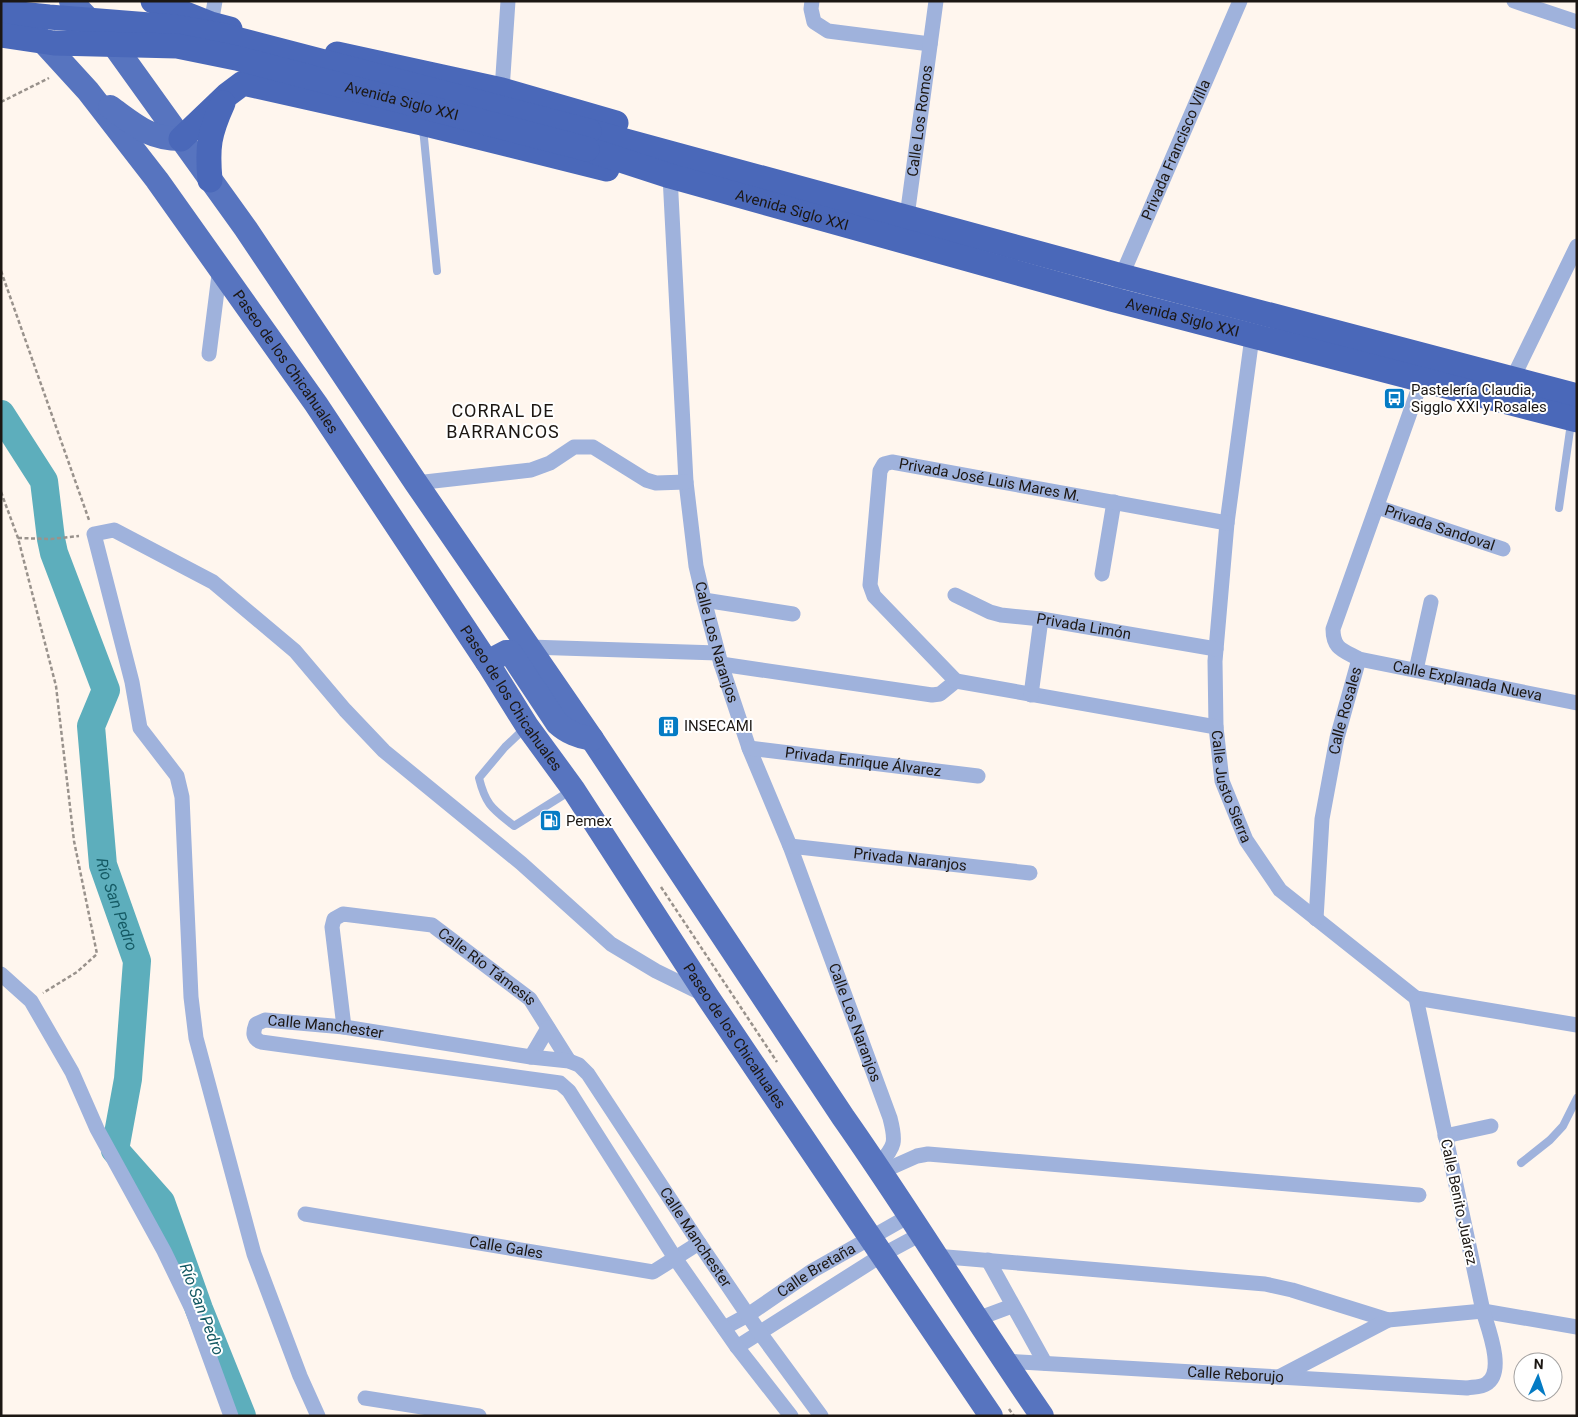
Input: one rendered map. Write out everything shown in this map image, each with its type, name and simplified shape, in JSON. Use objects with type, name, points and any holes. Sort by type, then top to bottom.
[{"type":"highway","points":[[153,1],[213,12],[273,40],[502,90],[652,134],[703,152],[749,174]]},
{"type":"highway","name":"Avenida Siglo XXI","points":[[1,12],[48,18],[175,27],[221,35],[588,140],[668,175],[1111,299],[1252,337],[1502,400],[1575,411]]},
{"type":"highway","name":"Avenida Siglo XXI","points":[[1,35],[54,43],[177,46],[246,60],[588,140],[749,174],[1122,276],[1513,378],[1575,411]]},
{"type":"highway","points":[[210,180],[208,156],[209,139],[213,125],[235,89],[273,40]]},
{"type":"highway","points":[[181,139],[235,89]]},
{"type":"highway","points":[[235,89],[422,123],[625,174],[654,177],[668,175]]},
{"type":"main road","name":"Paseo de los Chicahuales","points":[[4,1],[88,91],[157,180],[316,404],[487,662],[527,726],[573,789],[707,996],[991,1416]]},
{"type":"main road","points":[[71,1],[116,48],[246,229],[416,483],[592,739],[1042,1416]]},
{"type":"main road","points":[[88,91],[138,127],[156,136],[181,139]]},
{"type":"main road","points":[[487,662],[506,652],[510,652],[557,723],[574,736],[592,739]]},
{"type":"street","points":[[502,90],[508,1]]},
{"type":"street","points":[[812,1],[811,9],[814,22],[828,31],[930,44]]},
{"type":"street","name":"Calle Los Romos","points":[[903,241],[936,1]]},
{"type":"street","name":"Privada Francisco Villa","points":[[1111,299],[1240,1]]},
{"type":"street","points":[[1514,1],[1577,22]]},
{"type":"street","name":"Calle Los Naranjos","points":[[668,175],[686,482],[696,566],[719,658],[749,748],[790,846],[890,1118],[893,1132],[893,1148],[879,1169]]},
{"type":"street","points":[[1502,400],[1577,246]]},
{"type":"street","points":[[209,354],[220,267]]},
{"type":"street","name":"Calle Justo Sierra","points":[[1252,337],[1227,523],[1216,649],[1216,727],[1222,781],[1246,840],[1280,890],[1416,998],[1577,1025]]},
{"type":"street","name":"Calle Rosales","points":[[1316,919],[1322,819],[1337,738],[1359,659],[1337,646],[1333,640],[1333,629],[1422,379]]},
{"type":"street","points":[[416,483],[531,470],[550,463],[574,447],[593,447],[646,480],[656,483],[686,482]]},
{"type":"street","name":"Privada José Luis Mares M.","points":[[956,681],[874,596],[870,585],[880,471],[884,464],[892,462],[1227,523]]},
{"type":"street","points":[[1102,574],[1114,502]]},
{"type":"street","name":"Privada Sandoval","points":[[1377,507],[1503,549]]},
{"type":"street","points":[[318,1416],[300,1376],[254,1254],[196,1038],[191,997],[182,797],[177,776],[140,728],[132,682],[94,534],[114,530],[213,582],[295,651],[345,710],[384,751],[521,863],[611,944],[656,971],[707,996]]},
{"type":"street","name":"Privada Limón","points":[[955,595],[995,614],[1041,619],[1216,649]]},
{"type":"street","points":[[704,600],[793,614]]},
{"type":"street","points":[[1416,670],[1430,602]]},
{"type":"street","points":[[1031,695],[1041,619]]},
{"type":"street","points":[[529,647],[719,658],[932,695],[940,694],[956,681],[1216,727]]},
{"type":"street","name":"Calle Explanada Nueva","points":[[1359,659],[1577,703]]},
{"type":"street","name":"Privada Enrique Álvarez","points":[[749,748],[978,776]]},
{"type":"street","name":"Privada Naranjos","points":[[790,846],[1030,873]]},
{"type":"street","name":"Calle Río Támesis","points":[[344,1027],[332,927],[334,919],[344,914],[432,925],[530,999],[569,1060]]},
{"type":"street","points":[[1,974],[31,1001],[72,1072],[97,1129],[168,1259],[192,1309],[231,1416]]},
{"type":"street","name":"Calle Benito Juárez","points":[[1416,998],[1483,1310],[1496,1358],[1496,1373],[1487,1384],[1467,1388]]},
{"type":"street","name":"Calle Manchester","points":[[791,1416],[737,1347],[675,1258],[569,1091],[560,1083],[261,1042],[254,1036],[256,1024],[265,1020],[344,1027],[531,1057],[569,1060],[579,1064],[588,1074],[760,1333],[821,1416]]},
{"type":"street","points":[[531,1057],[548,1028]]},
{"type":"street","points":[[560,1083],[569,1060]]},
{"type":"street","points":[[1445,1136],[1492,1126]]},
{"type":"street","points":[[879,1169],[928,1154],[1419,1196]]},
{"type":"street","name":"Calle Gales","points":[[305,1214],[654,1272],[699,1243]]},
{"type":"street","name":"Calle Bretaña","points":[[737,1347],[760,1333],[876,1246],[915,1225]]},
{"type":"street","name":"Calle Bretaña","points":[[724,1328],[748,1315],[812,1271],[876,1246],[915,1225]]},
{"type":"street","points":[[935,1256],[1265,1284],[1292,1290],[1388,1320]]},
{"type":"street","points":[[988,1260],[1045,1363]]},
{"type":"street","points":[[977,1319],[1012,1306]]},
{"type":"street","points":[[1278,1378],[1388,1320],[1483,1310],[1577,1326]]},
{"type":"street","name":"Calle Reborujo","points":[[1004,1361],[1467,1388]]},
{"type":"street","points":[[365,1398],[479,1416]]},
{"type":"street","points":[[791,1416],[811,1400]]},
{"type":"lane","points":[[422,123],[437,271]]},
{"type":"lane","points":[[1559,508],[1575,411]]},
{"type":"lane","points":[[527,726],[505,747],[479,778],[489,805],[514,826],[549,806],[573,789]]},
{"type":"lane","points":[[1521,1163],[1550,1140],[1563,1126],[1577,1098]]},
{"type":"path","points":[[1,102],[68,68]]},
{"type":"path","points":[[1,270],[94,534],[51,539],[18,538]]},
{"type":"path","points":[[1,492],[18,538],[56,686],[74,841],[98,954],[77,972],[31,1001]]},
{"type":"waterway","name":"Río San Pedro","points":[[1,414],[44,481],[54,553],[106,690],[91,726],[103,865],[137,961],[128,1079],[115,1150],[161,1202],[199,1309],[242,1416]]},
{"type":"place","name":"Pastelería Claudia, Sigglo XXI y Rosales","points":[[1395,399]]},
{"type":"place","name":"INSECAMI","points":[[668,726]]},
{"type":"place","name":"Pemex","points":[[550,821]]},
{"type":"district","name":"CORRAL DE BARRANCOS","points":[[503,420]]}]
